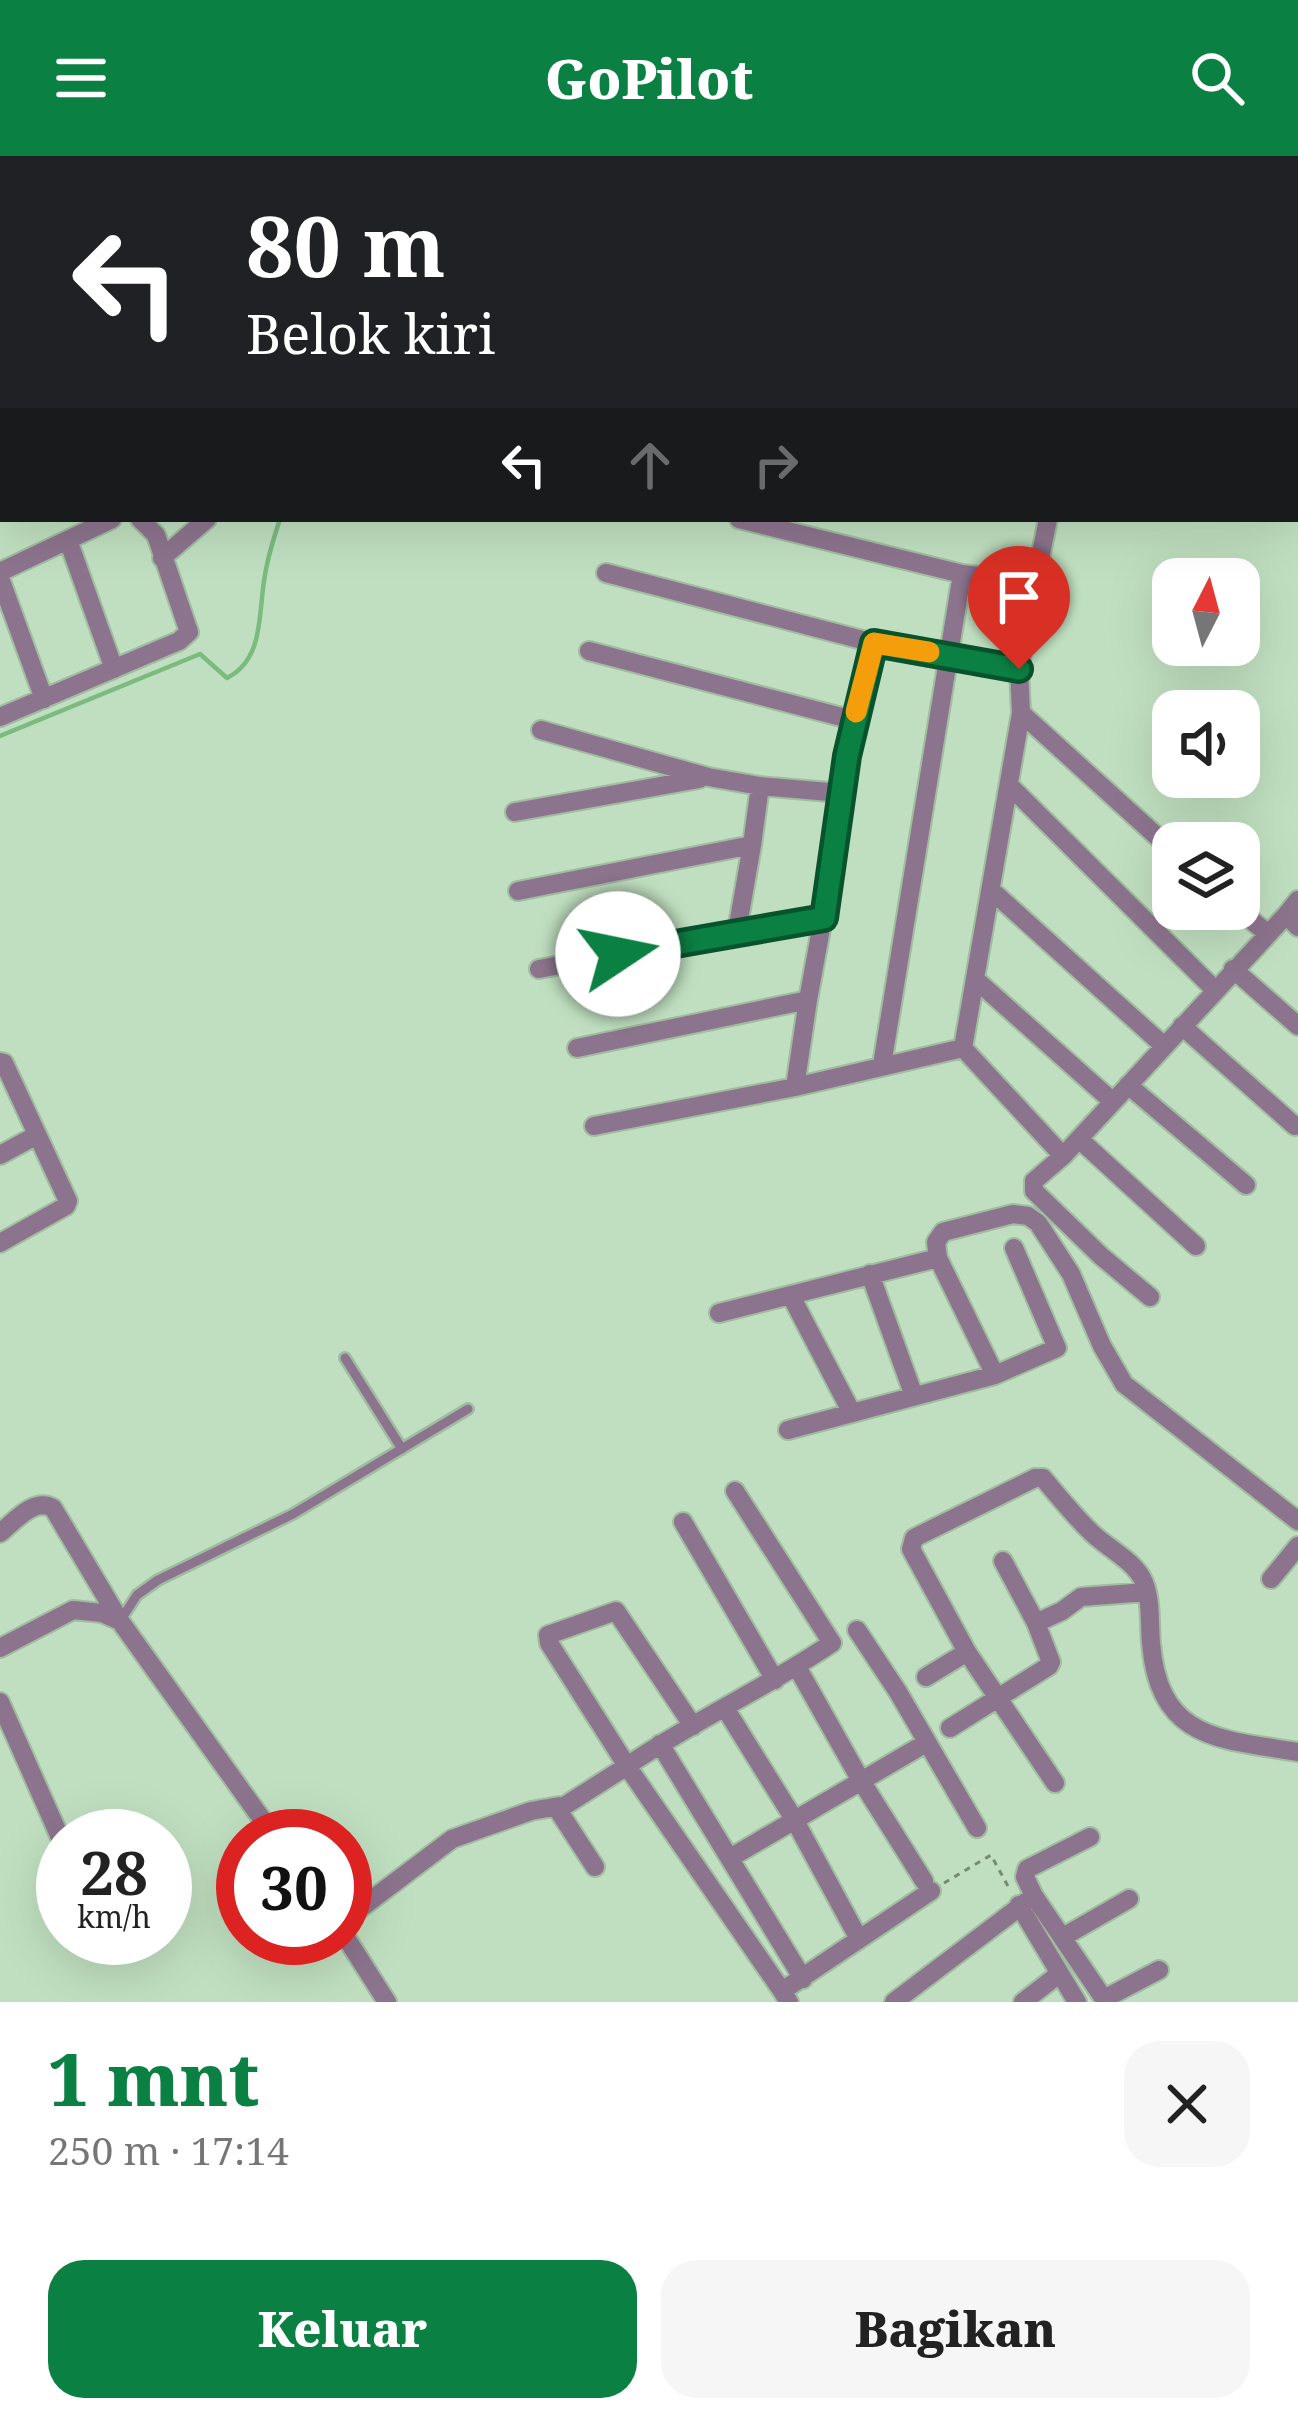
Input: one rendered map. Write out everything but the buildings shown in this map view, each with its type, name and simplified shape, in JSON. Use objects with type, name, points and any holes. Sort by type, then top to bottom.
[{"type":"street","points":[[44,699],[0,575],[106,522]]},
{"type":"street","points":[[0,717],[179,641],[189,632],[156,535],[143,522]]},
{"type":"street","points":[[162,558],[204,522]]},
{"type":"street","points":[[752,522],[962,574],[1035,583]]},
{"type":"street","points":[[963,1048],[1022,712],[1019,669],[1047,522]]},
{"type":"street","points":[[68,540],[114,669]]},
{"type":"street","points":[[606,573],[874,643],[1019,669]]},
{"type":"street","points":[[883,1065],[962,574]]},
{"type":"street","points":[[795,1087],[841,793],[874,643]]},
{"type":"street","points":[[589,651],[854,720]]},
{"type":"street","points":[[1022,712],[1152,832]]},
{"type":"street","points":[[541,730],[708,777],[841,793]]},
{"type":"street","points":[[514,812],[708,777]]},
{"type":"street","points":[[1009,785],[1215,990]]},
{"type":"street","points":[[737,931],[760,786]]},
{"type":"street","points":[[518,891],[752,845]]},
{"type":"street","points":[[991,890],[1164,1046]]},
{"type":"street","points":[[1150,1297],[1034,1191],[1034,1181],[1063,1156],[1233,969],[1294,914]]},
{"type":"street","points":[[539,969],[824,918]]},
{"type":"street","points":[[1260,927],[1268,934]]},
{"type":"street","points":[[1233,969],[1298,1026]]},
{"type":"street","points":[[975,979],[1112,1102]]},
{"type":"street","points":[[577,1048],[808,1000]]},
{"type":"street","points":[[1182,1026],[1295,1126]]},
{"type":"street","points":[[594,1126],[963,1048]]},
{"type":"street","points":[[963,1048],[1063,1156]]},
{"type":"street","points":[[0,1062],[68,1196],[66,1206],[0,1243]]},
{"type":"street","points":[[1128,1085],[1246,1184]]},
{"type":"street","points":[[0,1156],[37,1135]]},
{"type":"street","points":[[1078,1139],[1196,1246]]},
{"type":"street","points":[[994,1375],[938,1258],[936,1242],[943,1232],[1013,1214],[1028,1216],[1039,1223],[1071,1274],[1124,1384],[1298,1521]]},
{"type":"street","points":[[788,1430],[994,1375],[1057,1348],[1014,1248]]},
{"type":"street","points":[[718,1312],[938,1258]]},
{"type":"street","points":[[870,1274],[914,1396]]},
{"type":"street","points":[[791,1296],[852,1413]]},
{"type":"street","points":[[1055,1783],[968,1652],[911,1549],[914,1538],[1035,1478],[1043,1478],[1095,1536],[1137,1570],[1147,1592],[1161,1688],[1181,1720],[1204,1733],[1298,1752]]},
{"type":"street","points":[[372,1900],[452,1839],[559,1806],[832,1643],[735,1491]]},
{"type":"street","points":[[0,1533],[37,1504],[53,1508],[120,1621],[255,1809]]},
{"type":"street","points":[[683,1522],[775,1680]]},
{"type":"street","points":[[1271,1579],[1298,1546]]},
{"type":"street","points":[[950,1728],[1051,1662],[1004,1561]]},
{"type":"street","points":[[1036,1623],[1081,1597],[1147,1592]]},
{"type":"street","points":[[0,1648],[73,1610],[103,1613],[120,1621]]},
{"type":"street","points":[[693,1726],[616,1611],[548,1635],[627,1766],[786,1996],[927,1886],[797,1667]]},
{"type":"street","points":[[857,1630],[976,1828]]},
{"type":"street","points":[[926,1677],[968,1652]]},
{"type":"street","points":[[0,1702],[47,1809]]},
{"type":"street","points":[[725,1708],[794,1819],[859,1940]]},
{"type":"street","points":[[730,1858],[926,1743]]},
{"type":"street","points":[[660,1744],[803,1979]]},
{"type":"street","points":[[559,1806],[558,1813],[595,1867]]},
{"type":"street","points":[[1077,2002],[1026,1900],[1025,1877],[1027,1869],[1090,1837]]},
{"type":"street","points":[[1063,1937],[1129,1899]]},
{"type":"street","points":[[1026,1900],[1063,1937],[1105,2000],[1160,1970]]},
{"type":"street","points":[[894,2002],[1026,1900]]},
{"type":"street","points":[[363,1965],[387,2002]]},
{"type":"street","points":[[1023,2002],[1059,1974]]},
{"type":"lane","points":[[345,1358],[402,1449]]},
{"type":"lane","points":[[120,1621],[137,1594],[158,1580],[263,1530],[468,1408]]},
{"type":"path","points":[[927,1886],[991,1855],[1026,1900]]},
{"type":"waterway","points":[[0,736],[200,654],[227,678],[239,670],[258,633],[266,568],[279,522]]},
{"type":"slow traffic","points":[[856,712],[874,643],[929,652]]},
{"type":"route","points":[[618,954],[824,918],[847,756],[874,643],[1019,669]]}]
